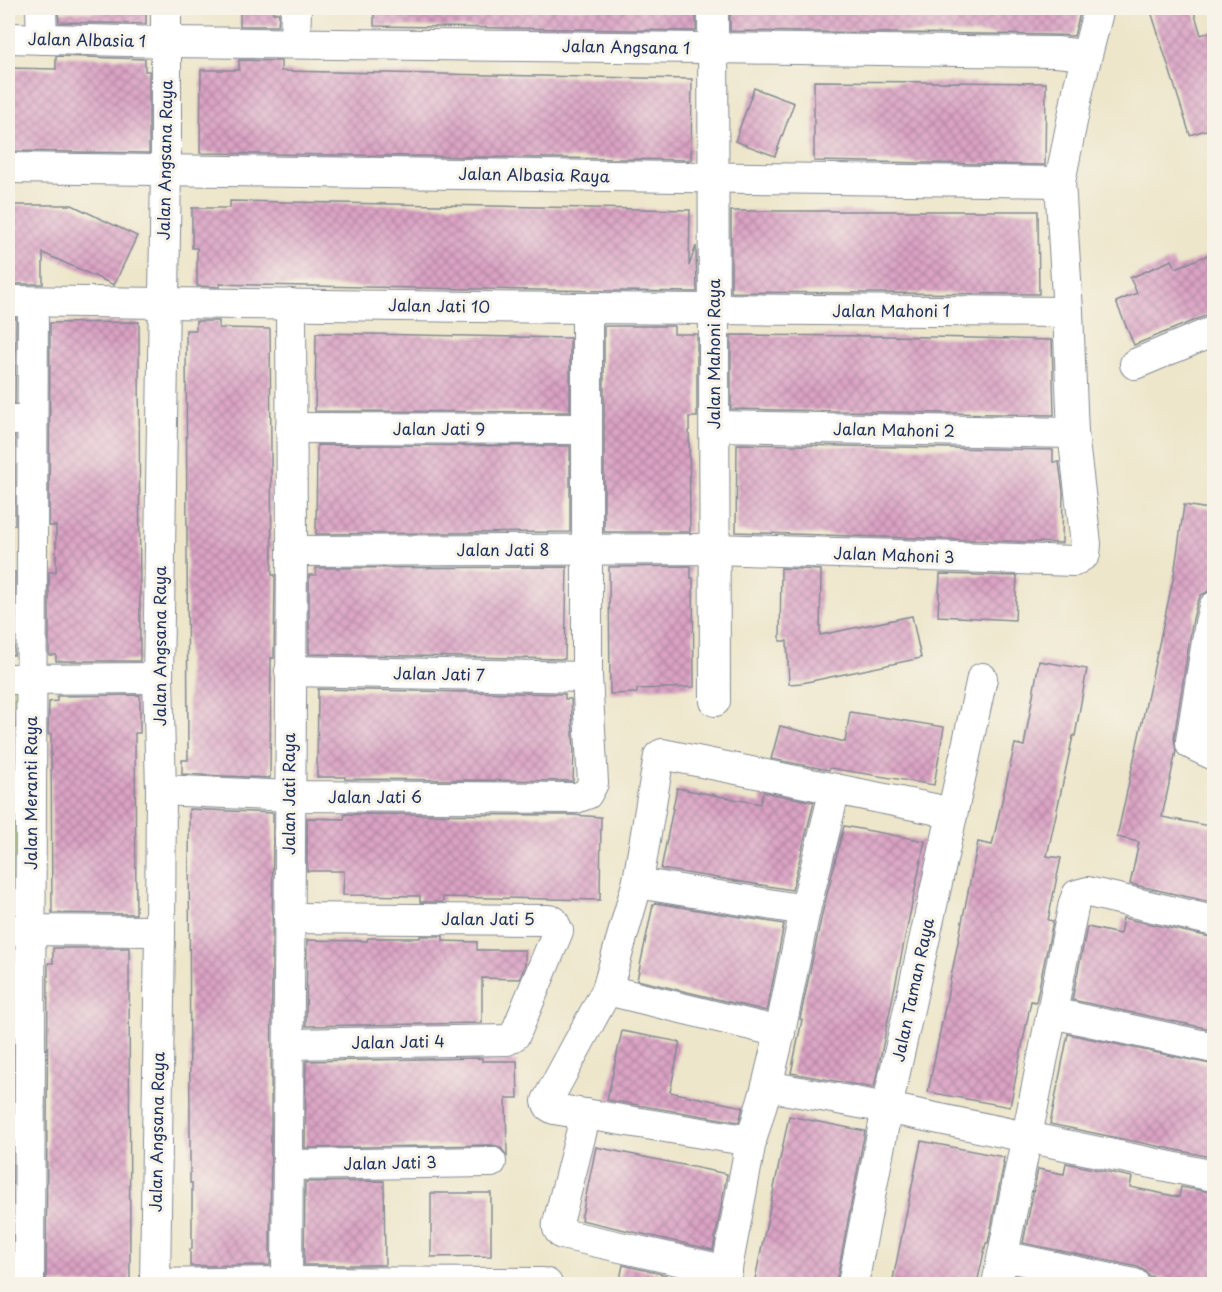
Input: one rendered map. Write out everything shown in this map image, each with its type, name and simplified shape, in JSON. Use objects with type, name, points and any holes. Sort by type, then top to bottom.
[{"type":"street","points":[[41,8],[42,39]]},
{"type":"street","name":"Jalan Angsana Raya","points":[[155,1284],[161,790],[158,678],[166,169],[166,8]]},
{"type":"street","points":[[295,43],[296,8]]},
{"type":"street","name":"Jalan Mahoni Raya","points":[[713,8],[715,701]]},
{"type":"street","points":[[1073,433],[1060,182],[1086,55],[1099,8]]},
{"type":"street","name":"Jalan Albasia 1","points":[[8,38],[166,42]]},
{"type":"street","name":"Jalan Angsana 1","points":[[166,42],[1056,52],[1086,55]]},
{"type":"street","name":"Jalan Albasia Raya","points":[[8,168],[1060,182]]},
{"type":"street","name":"Jalan Jati 10","points":[[20,302],[714,310]]},
{"type":"street","name":"Jalan Meranti Raya","points":[[20,302],[19,1183],[29,1284]]},
{"type":"street","name":"Jalan Jati Raya","points":[[287,1283],[292,551],[291,304]]},
{"type":"street","points":[[587,308],[587,677]]},
{"type":"street","name":"Jalan Mahoni 1","points":[[714,310],[1068,312]]},
{"type":"street","points":[[1135,364],[1215,331]]},
{"type":"street","name":"Jalan Mahoni 2","points":[[714,426],[1073,433]]},
{"type":"street","name":"Jalan Jati 9","points":[[291,428],[587,429]]},
{"type":"street","name":"Jalan Mahoni 3","points":[[715,549],[1074,561],[1085,554],[1086,544],[1073,433]]},
{"type":"street","name":"Jalan Jati 8","points":[[292,551],[715,549]]},
{"type":"street","points":[[1213,618],[1191,744],[1215,755]]},
{"type":"street","name":"Jalan Jati 7","points":[[290,671],[587,677]]},
{"type":"street","name":"Jalan Jati 6","points":[[161,790],[289,796],[576,798],[587,794],[593,783],[587,677]]},
{"type":"street","points":[[20,679],[158,678]]},
{"type":"street","name":"Jalan Taman Raya","points":[[853,1284],[887,1108],[982,678]]},
{"type":"street","points":[[751,1141],[554,1109],[549,1106],[548,1101],[607,990],[638,881],[659,756],[662,754],[934,809],[952,815]]},
{"type":"street","points":[[586,1114],[557,1227],[559,1231],[562,1234],[726,1278],[751,1141],[780,1032],[805,910],[835,789]]},
{"type":"street","points":[[638,881],[643,884],[805,910]]},
{"type":"street","points":[[1134,1284],[1000,1270],[1074,903],[1077,895],[1088,892],[1215,921]]},
{"type":"street","name":"Jalan Jati 5","points":[[289,918],[552,921],[558,931],[557,936],[515,1035],[507,1040]]},
{"type":"street","points":[[19,930],[160,931]]},
{"type":"street","points":[[607,990],[780,1032]]},
{"type":"street","points":[[1052,1013],[1215,1048]]},
{"type":"street","name":"Jalan Jati 4","points":[[289,1044],[507,1040]]},
{"type":"street","points":[[767,1086],[887,1108],[1215,1176]]},
{"type":"street","name":"Jalan Jati 3","points":[[288,1165],[491,1162]]},
{"type":"street","points":[[155,1284],[547,1284]]},
{"type":"green space","points":[[8,679],[32,679],[31,929],[8,930]]},
{"type":"building","points":[[101,8],[146,8],[146,24],[59,22],[58,12],[101,12]]},
{"type":"building","points":[[240,8],[273,8],[273,13],[279,13],[278,26],[240,26]]},
{"type":"building","points":[[374,8],[696,8],[696,31],[374,26]]},
{"type":"building","points":[[730,8],[1054,8],[1054,13],[1080,13],[1074,36],[730,31]]},
{"type":"building","points":[[1150,8],[1193,8],[1201,35],[1215,30],[1215,127],[1190,135]]},
{"type":"building","points":[[56,56],[145,59],[145,71],[149,71],[149,153],[8,151],[8,68],[56,69]]},
{"type":"building","points":[[239,60],[281,61],[281,71],[692,79],[691,160],[200,153],[201,70],[239,70]]},
{"type":"building","points":[[814,81],[1046,83],[1045,165],[814,161]]},
{"type":"building","points":[[754,88],[794,103],[775,156],[735,141]]},
{"type":"building","points":[[230,201],[690,210],[689,266],[696,246],[697,292],[220,284],[220,287],[197,286],[197,248],[192,248],[192,208],[230,208]]},
{"type":"building","points":[[8,205],[72,205],[137,236],[114,285],[43,253],[43,284],[8,284]]},
{"type":"building","points":[[731,211],[1038,211],[1039,294],[731,292]]},
{"type":"building","points":[[1215,252],[1215,314],[1207,315],[1134,345],[1116,302],[1137,293],[1130,278],[1172,260],[1176,268]]},
{"type":"building","points":[[8,318],[16,318],[15,403],[8,403]]},
{"type":"building","points":[[196,321],[219,321],[219,328],[270,329],[272,575],[275,575],[274,658],[271,658],[270,778],[182,774],[182,760],[188,760],[186,330],[196,330]]},
{"type":"building","points":[[139,322],[140,661],[56,661],[56,655],[49,655],[49,572],[56,572],[56,526],[49,526],[50,323]]},
{"type":"building","points":[[604,326],[674,326],[674,334],[697,334],[697,417],[689,417],[690,532],[604,532]]},
{"type":"building","points":[[316,333],[570,338],[570,412],[315,411]]},
{"type":"building","points":[[731,335],[1052,340],[1054,415],[731,409]]},
{"type":"building","points":[[8,437],[15,437],[15,525],[8,525]]},
{"type":"building","points":[[737,444],[1053,450],[1053,462],[1059,462],[1063,492],[1062,543],[736,532]]},
{"type":"building","points":[[317,445],[570,446],[570,532],[316,534]]},
{"type":"building","points":[[1184,505],[1215,510],[1215,590],[1201,595],[1193,619],[1174,738],[1176,751],[1162,817],[1215,827],[1215,903],[1130,884],[1139,842],[1117,837],[1174,575]]},
{"type":"building","points":[[691,566],[694,687],[637,689],[637,693],[610,694],[609,567]]},
{"type":"building","points":[[567,567],[565,659],[309,654],[309,575],[316,575],[316,568]]},
{"type":"building","points":[[781,568],[821,570],[820,635],[912,616],[921,658],[789,684],[787,641],[780,641]]},
{"type":"building","points":[[8,572],[15,572],[14,655],[8,655]]},
{"type":"building","points":[[940,574],[1017,576],[1015,620],[938,616]]},
{"type":"building","points":[[1039,661],[1087,669],[1075,736],[1073,736],[1047,856],[1061,858],[1048,920],[1053,921],[1036,1002],[1031,1001],[1010,1107],[928,1092],[978,842],[992,845],[1015,744],[1024,746]]},
{"type":"building","points":[[318,689],[565,694],[565,699],[571,699],[573,781],[317,777]]},
{"type":"building","points":[[140,695],[140,733],[135,733],[136,914],[52,913],[49,702],[57,701],[57,696]]},
{"type":"building","points":[[850,712],[944,727],[934,785],[771,759],[780,726],[845,742]]},
{"type":"building","points":[[677,788],[760,804],[763,792],[814,802],[792,890],[661,869]]},
{"type":"building","points":[[189,809],[273,813],[270,1265],[190,1266],[192,1183],[190,1183]]},
{"type":"building","points":[[345,814],[601,817],[600,900],[443,897],[443,902],[420,902],[420,896],[343,895],[344,871],[307,871],[307,818],[344,819]]},
{"type":"building","points":[[844,826],[925,841],[874,1088],[791,1073],[822,914]]},
{"type":"building","points":[[655,903],[784,924],[767,1011],[637,980]]},
{"type":"building","points":[[1123,918],[1215,938],[1215,1030],[1072,1000],[1087,927],[1120,934]]},
{"type":"building","points":[[420,936],[443,936],[443,941],[477,942],[477,950],[525,950],[525,965],[520,979],[482,978],[482,1023],[306,1026],[307,940],[367,941],[368,938],[420,938]]},
{"type":"building","points":[[53,948],[129,948],[130,1284],[46,1284],[48,963],[53,963]]},
{"type":"building","points":[[8,968],[13,968],[12,1284],[8,1284]]},
{"type":"building","points":[[622,1031],[680,1042],[670,1092],[743,1107],[739,1122],[607,1100]]},
{"type":"building","points":[[1068,1034],[1215,1065],[1215,1158],[1050,1124]]},
{"type":"building","points":[[482,1058],[482,1061],[517,1061],[518,1098],[506,1098],[507,1156],[500,1147],[491,1145],[305,1148],[306,1061]]},
{"type":"building","points":[[789,1116],[865,1131],[836,1284],[791,1281],[790,1284],[754,1284]]},
{"type":"building","points":[[921,1141],[1004,1157],[988,1243],[986,1243],[977,1284],[892,1284]]},
{"type":"building","points":[[596,1147],[727,1174],[713,1250],[581,1220]]},
{"type":"building","points":[[1066,1163],[1132,1177],[1130,1187],[1179,1197],[1181,1187],[1215,1193],[1215,1284],[1187,1284],[1149,1276],[1138,1267],[1023,1243],[1038,1169],[1064,1174]]},
{"type":"building","points":[[384,1181],[385,1265],[304,1265],[305,1182]]},
{"type":"building","points":[[431,1193],[491,1193],[491,1256],[431,1257]]},
{"type":"building","points":[[623,1265],[666,1275],[664,1284],[619,1284]]}]
